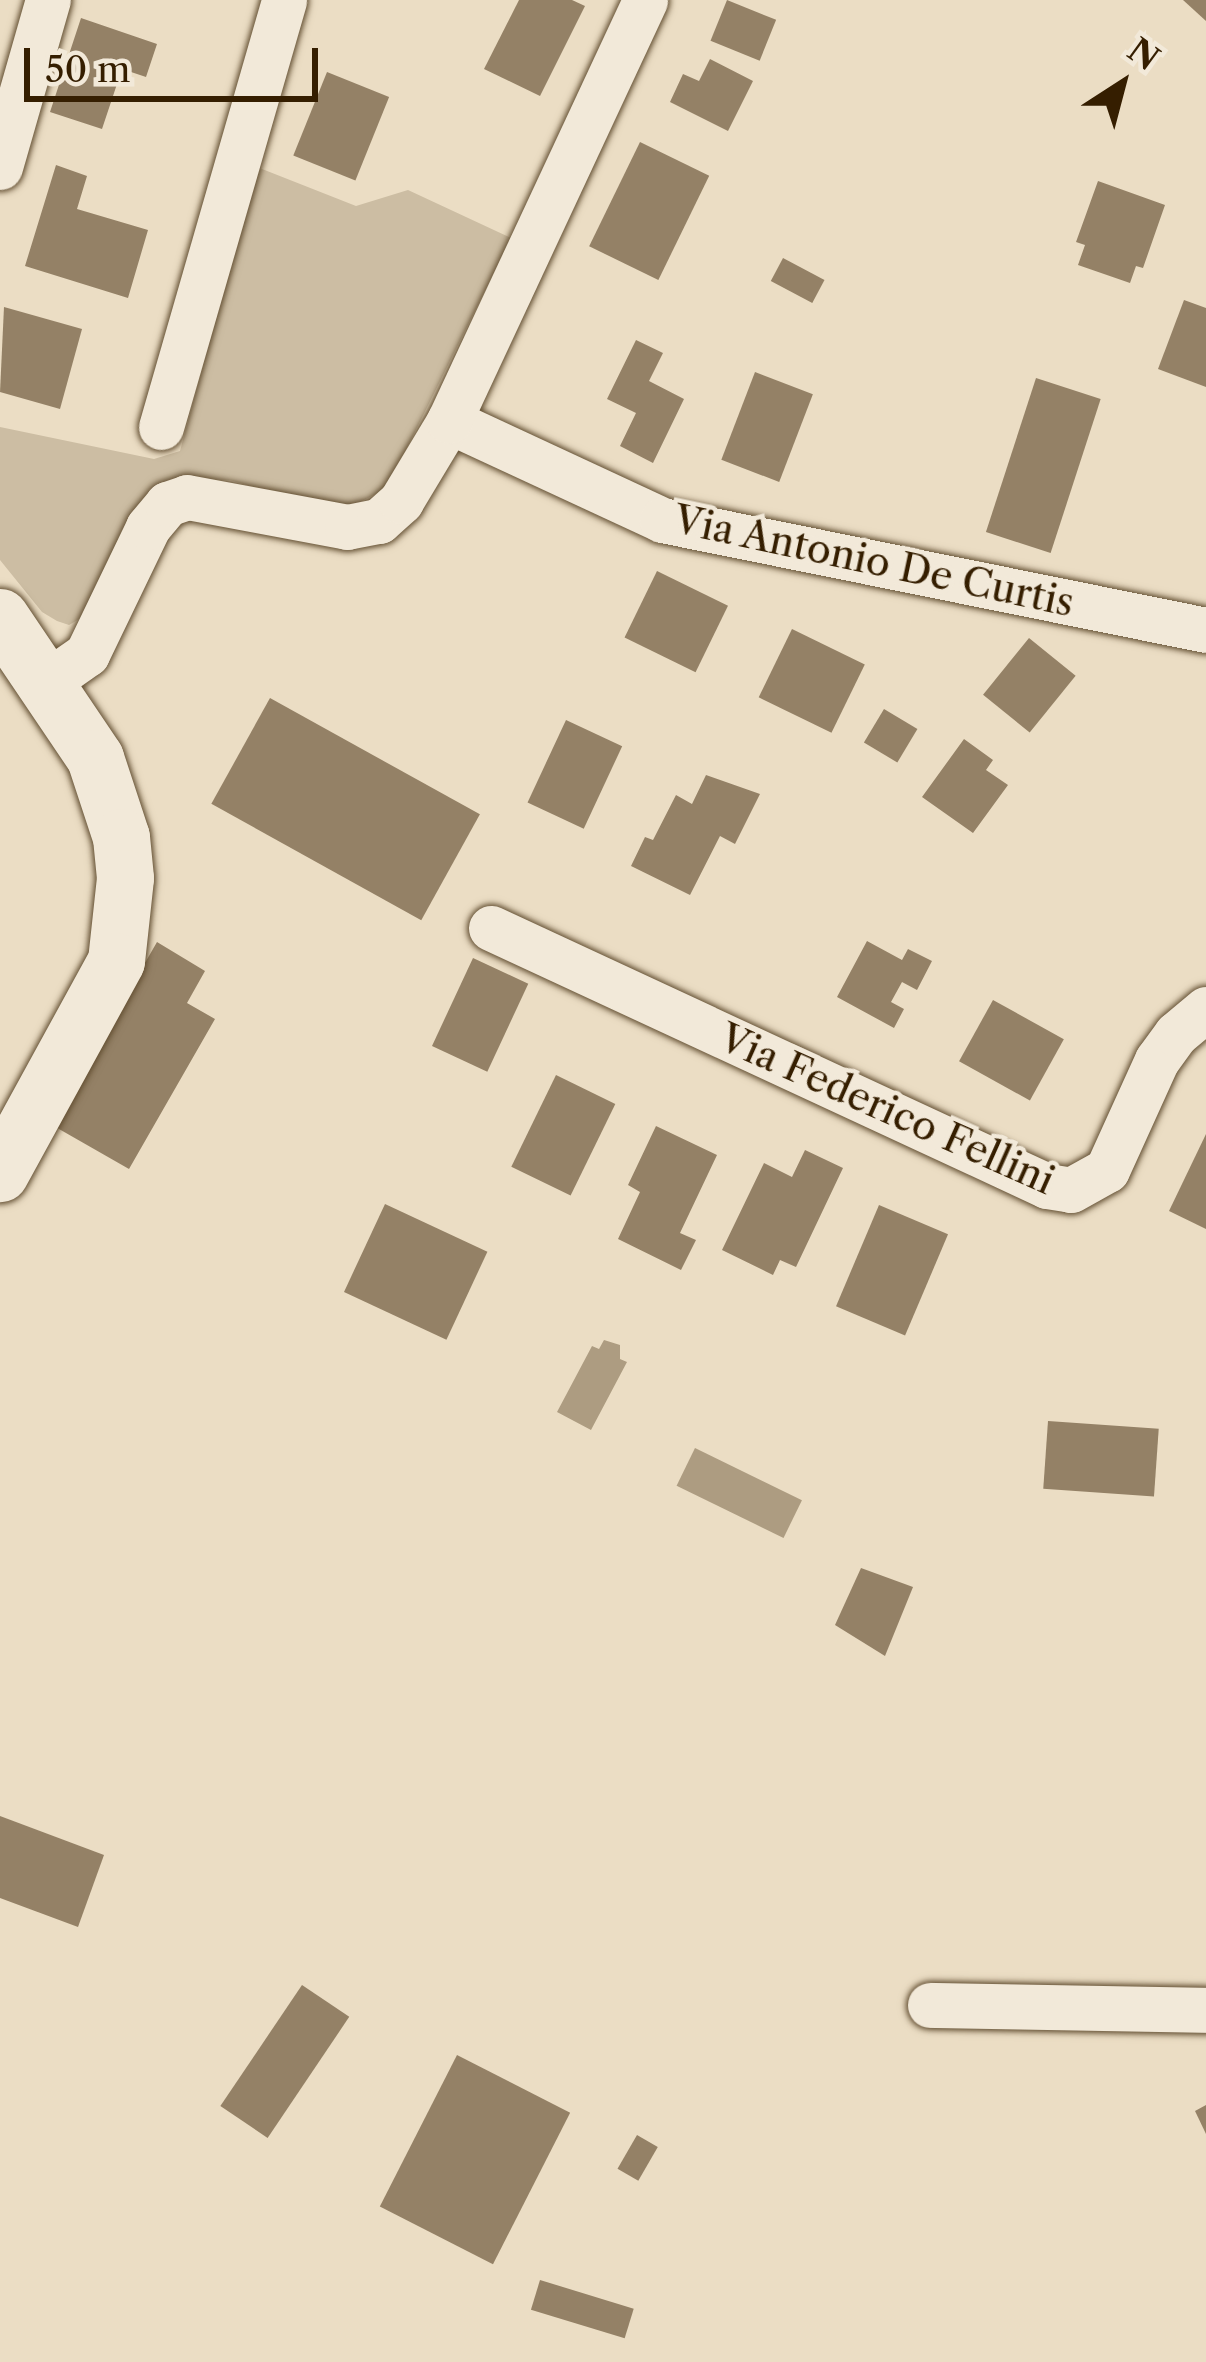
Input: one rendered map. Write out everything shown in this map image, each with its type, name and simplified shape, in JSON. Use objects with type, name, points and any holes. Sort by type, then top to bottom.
[{"type":"street","points":[[0,167],[48,0]]},
{"type":"street","points":[[161,428],[284,0]]},
{"type":"street","points":[[47,682],[87,654],[148,527],[167,504],[187,497],[347,527],[379,520],[401,501],[448,421],[645,0]]},
{"type":"street","name":"Via Antonio De Curtis","points":[[448,421],[662,520],[1206,630]]},
{"type":"street","points":[[0,617],[95,758],[121,838],[124,919],[116,961],[0,1173]]},
{"type":"street","name":"Via Federico Fellini","points":[[491,928],[1047,1186],[1071,1190],[1107,1170],[1157,1060],[1176,1034],[1206,1009]]},
{"type":"street","points":[[929,2005],[1206,2010]]},
{"type":"shaded area","points":[[257,167],[356,206],[408,190],[511,238],[387,488],[339,513],[230,480],[178,479],[150,489],[81,618],[69,625],[57,621],[42,612],[0,560],[0,427],[154,459],[180,451]]},
{"type":"shaded area","points":[[604,1340],[620,1345],[620,1359],[627,1362],[591,1430],[557,1412],[592,1346],[599,1349]]},
{"type":"shaded area","points":[[695,1448],[802,1500],[784,1538],[677,1486]]},
{"type":"building","points":[[519,0],[572,0],[585,6],[540,96],[484,69]]},
{"type":"building","points":[[727,0],[776,20],[760,61],[711,41]]},
{"type":"building","points":[[1183,0],[1206,0],[1206,21]]},
{"type":"building","points":[[81,18],[157,44],[146,77],[122,69],[102,129],[50,112]]},
{"type":"building","points":[[710,59],[753,81],[728,131],[670,102],[683,74],[699,81]]},
{"type":"building","points":[[327,72],[389,97],[355,181],[293,155]]},
{"type":"building","points":[[640,142],[709,176],[658,280],[589,246]]},
{"type":"building","points":[[56,165],[87,176],[77,209],[148,230],[128,298],[25,266]]},
{"type":"building","points":[[1098,181],[1165,205],[1143,268],[1136,266],[1130,283],[1078,265],[1085,245],[1076,242]]},
{"type":"building","points":[[783,258],[824,280],[812,303],[771,281]]},
{"type":"building","points":[[1184,300],[1206,308],[1206,387],[1158,369]]},
{"type":"building","points":[[4,307],[82,329],[60,409],[0,392]]},
{"type":"building","points":[[636,340],[663,353],[649,381],[684,399],[653,463],[620,446],[636,413],[607,399]]},
{"type":"building","points":[[755,372],[813,394],[779,482],[721,460]]},
{"type":"building","points":[[1036,378],[1101,399],[1051,553],[986,532]]},
{"type":"building","points":[[657,571],[728,606],[696,672],[625,638]]},
{"type":"building","points":[[792,629],[865,665],[831,733],[759,697]]},
{"type":"building","points":[[1029,638],[1076,676],[1030,732],[983,695]]},
{"type":"building","points":[[270,698],[480,814],[421,920],[211,804]]},
{"type":"building","points":[[884,709],[917,729],[897,763],[864,742]]},
{"type":"building","points":[[566,720],[622,746],[584,829],[528,802]]},
{"type":"building","points":[[964,739],[993,760],[986,770],[1008,785],[973,833],[922,797]]},
{"type":"building","points":[[706,775],[760,794],[735,844],[720,836],[690,895],[631,866],[645,837],[653,840],[676,795],[692,804]]},
{"type":"building","points":[[867,941],[902,960],[908,949],[932,961],[917,990],[902,982],[891,1002],[904,1009],[894,1028],[837,997]]},
{"type":"building","points":[[157,942],[205,971],[187,1003],[215,1019],[129,1169],[52,1125]]},
{"type":"building","points":[[473,958],[528,984],[487,1072],[432,1046]]},
{"type":"building","points":[[993,1000],[1064,1039],[1030,1100],[959,1061]]},
{"type":"building","points":[[556,1075],[615,1104],[571,1196],[511,1167]]},
{"type":"building","points":[[656,1126],[717,1155],[680,1233],[696,1240],[681,1270],[618,1239],[640,1192],[628,1185]]},
{"type":"building","points":[[1206,1134],[1206,1229],[1169,1211]]},
{"type":"building","points":[[805,1150],[843,1168],[796,1267],[780,1260],[773,1275],[722,1250],[764,1163],[792,1177]]},
{"type":"building","points":[[385,1204],[487,1252],[446,1340],[344,1292]]},
{"type":"building","points":[[879,1205],[948,1234],[905,1336],[836,1306]]},
{"type":"building","points":[[1048,1421],[1159,1429],[1154,1497],[1043,1489]]},
{"type":"building","points":[[861,1568],[913,1587],[885,1656],[835,1625]]},
{"type":"building","points":[[0,1816],[104,1855],[78,1927],[0,1898]]},
{"type":"building","points":[[302,1985],[349,2017],[268,2138],[220,2106]]},
{"type":"building","points":[[457,2055],[570,2113],[493,2264],[380,2206]]},
{"type":"building","points":[[1206,2105],[1206,2134],[1195,2111]]},
{"type":"building","points":[[637,2135],[658,2147],[638,2181],[617,2169]]},
{"type":"building","points":[[540,2280],[634,2309],[625,2338],[531,2310]]}]
